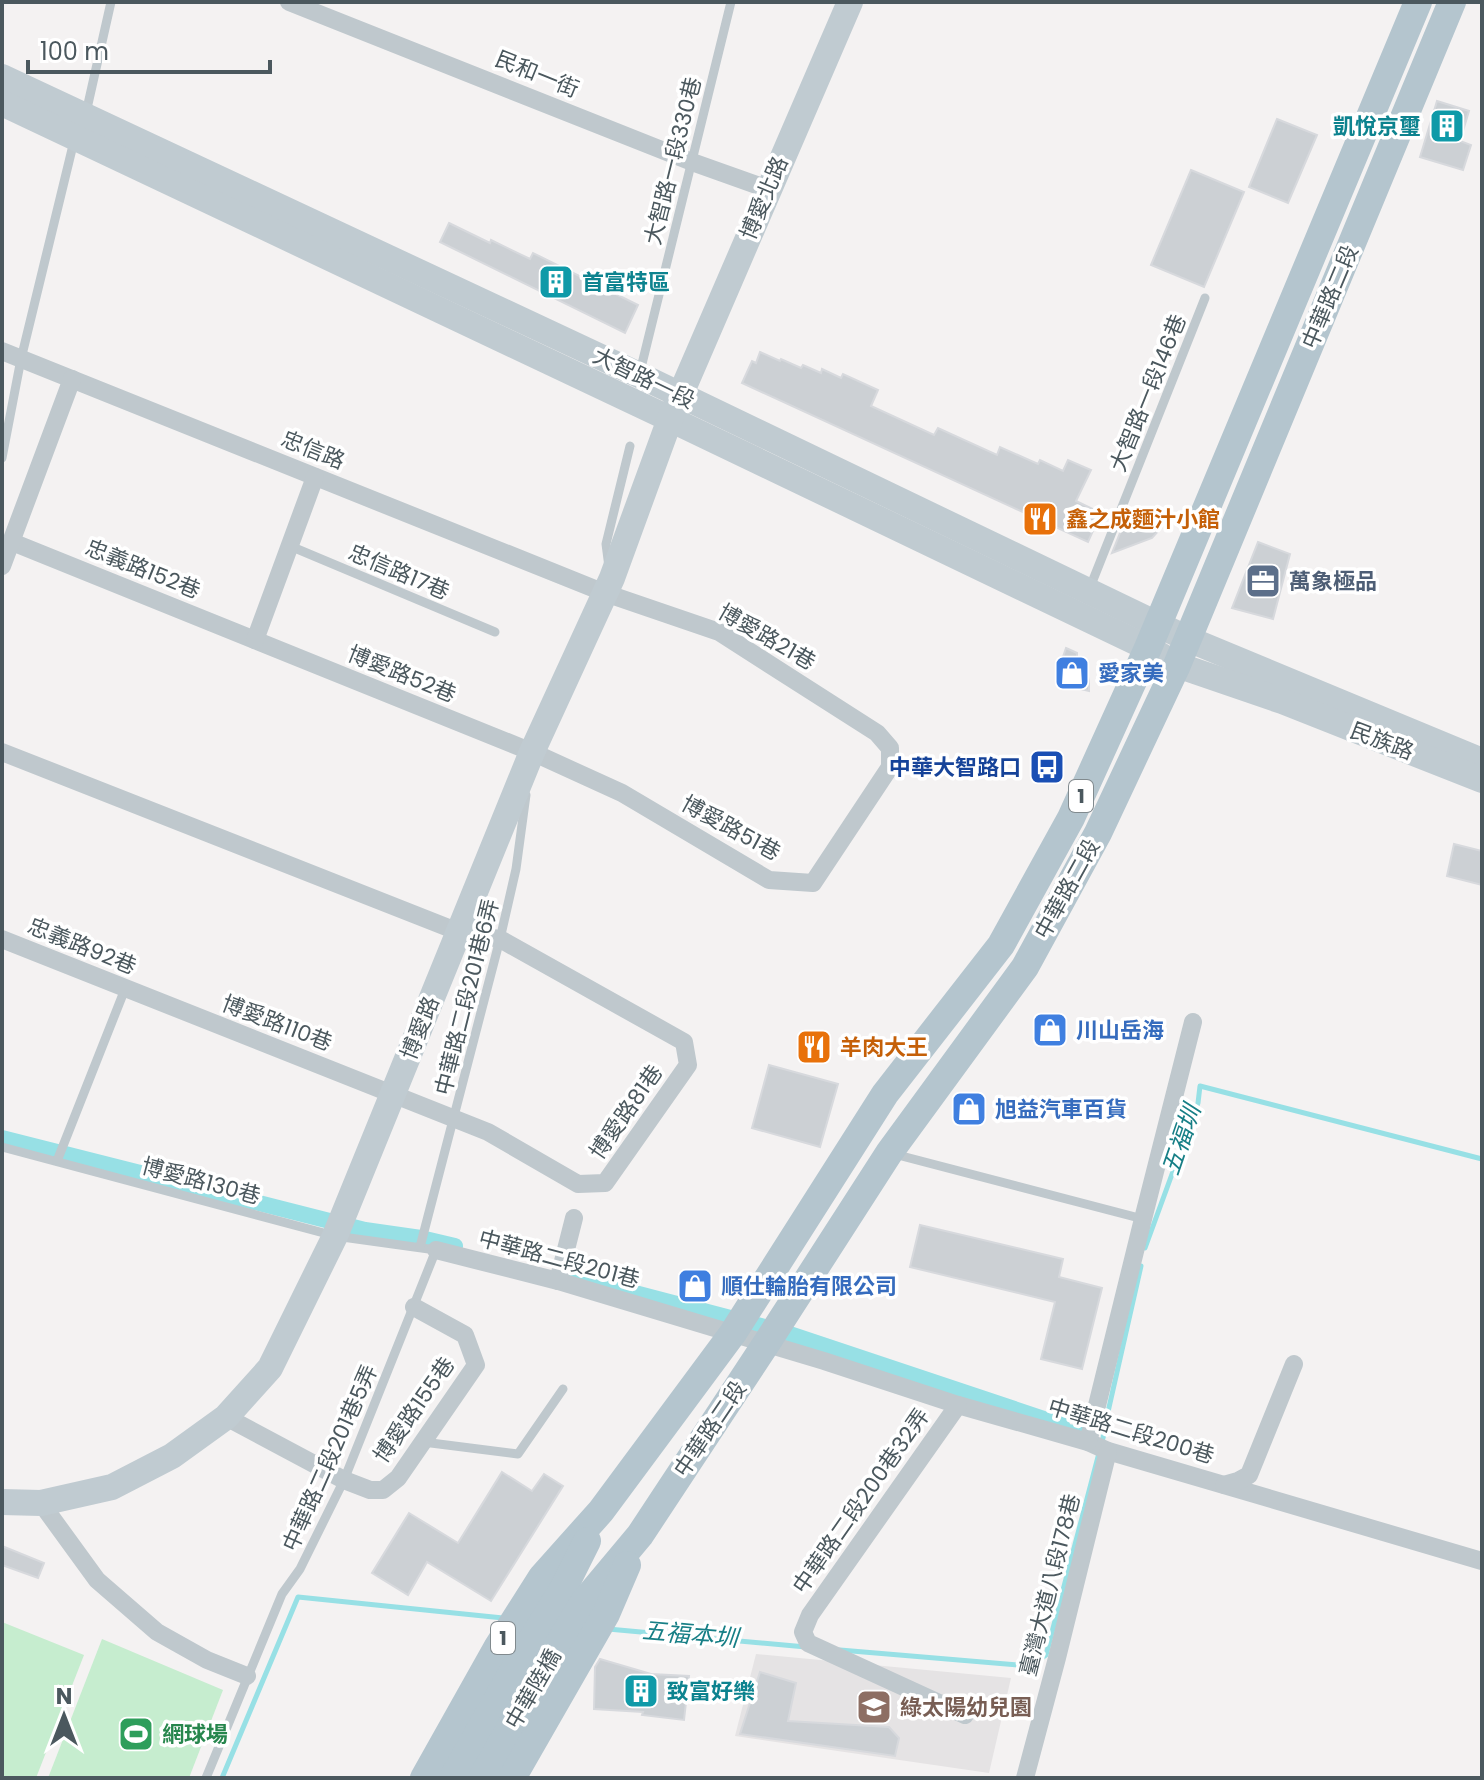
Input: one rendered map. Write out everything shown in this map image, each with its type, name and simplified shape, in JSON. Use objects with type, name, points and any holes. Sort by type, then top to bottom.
[{"type":"main road","name":"中華路二段","points":[[424,1778],[497,1648],[542,1577],[601,1511],[733,1333],[885,1094],[1001,945],[1071,818],[1153,636],[1418,2]]},
{"type":"main road","name":"中華路二段","points":[[512,1778],[606,1614],[640,1535],[889,1153],[1025,967],[1098,833],[1177,665],[1452,2]]},
{"type":"main road","name":"中華路二段","points":[[574,1596],[601,1511]]},
{"type":"main road","name":"中華路二段","points":[[574,1596],[640,1535]]},
{"type":"main road","name":"中華陸橋","points":[[453,1778],[519,1661],[574,1596]]},
{"type":"main road","name":"中華陸橋","points":[[482,1778],[541,1673],[574,1596]]},
{"type":"street","name":"民和一街","points":[[289,2],[692,162],[768,189]]},
{"type":"street","name":"博愛北路","points":[[675,407],[850,2]]},
{"type":"street","name":"大智路一段","points":[[2,77],[80,127],[1153,636],[1188,639],[1284,691]]},
{"type":"street","name":"大智路一段","points":[[2,103],[80,127],[639,375],[675,407],[1089,590],[1153,636],[1177,665],[1284,691]]},
{"type":"street","name":"忠信路","points":[[2,351],[315,477],[609,586]]},
{"type":"street","points":[[2,566],[72,379]]},
{"type":"street","name":"博愛路","points":[[2,1502],[41,1503],[112,1487],[172,1456],[226,1417],[270,1368],[335,1236],[532,752],[609,586],[675,407]]},
{"type":"street","points":[[255,640],[315,477]]},
{"type":"street","name":"忠義路152巷","points":[[12,542],[255,640]]},
{"type":"street","name":"博愛路21巷","points":[[609,586],[719,632],[877,733],[890,748]]},
{"type":"street","name":"博愛路52巷","points":[[255,640],[532,752]]},
{"type":"street","name":"民族路","points":[[1284,691],[1482,761]]},
{"type":"street","name":"民族路","points":[[1284,691],[1482,780]]},
{"type":"street","name":"博愛路51巷","points":[[532,752],[622,793],[769,880],[813,883],[890,767],[890,748]]},
{"type":"street","name":"博愛路81巷","points":[[2,752],[459,932],[500,939],[684,1042],[688,1065],[605,1183],[578,1184],[488,1132],[393,1095]]},
{"type":"street","name":"忠義路92巷","points":[[2,939],[144,997]]},
{"type":"street","name":"博愛路110巷","points":[[144,997],[393,1095]]},
{"type":"street","points":[[1088,1442],[1193,1022]]},
{"type":"street","points":[[558,1281],[574,1218]]},
{"type":"street","name":"中華路二段201巷","points":[[428,1248],[558,1281],[766,1344]]},
{"type":"street","name":"博愛路155巷","points":[[226,1417],[344,1480],[370,1490],[383,1490],[398,1478],[476,1365],[465,1335],[414,1307]]},
{"type":"street","name":"中華路二段200巷","points":[[766,1344],[958,1405],[1088,1442],[1108,1451],[1482,1561]]},
{"type":"street","points":[[1224,1485],[1249,1475],[1294,1364]]},
{"type":"street","name":"中華路二段200巷32弄","points":[[958,1405],[810,1615],[803,1632],[808,1643],[965,1715]]},
{"type":"street","name":"臺灣大道八段178巷","points":[[1025,1778],[1108,1451]]},
{"type":"street","points":[[41,1503],[97,1580],[157,1632],[207,1660],[247,1676]]},
{"type":"lane","points":[[2,458],[21,359],[111,2]]},
{"type":"lane","name":"大智路一段330巷","points":[[639,375],[731,2]]},
{"type":"lane","name":"大智路一段146巷","points":[[1089,590],[1205,298]]},
{"type":"lane","points":[[609,586],[606,544],[630,446]]},
{"type":"lane","name":"忠信路17巷","points":[[290,546],[495,632]]},
{"type":"lane","name":"中華路二段201巷6弄","points":[[428,1248],[455,1119],[516,869],[532,752]]},
{"type":"lane","points":[[57,1161],[125,989]]},
{"type":"lane","name":"博愛路130巷","points":[[2,1147],[335,1236]]},
{"type":"lane","points":[[889,1153],[1143,1219]]},
{"type":"lane","name":"中華路二段201巷","points":[[335,1236],[428,1248]]},
{"type":"lane","name":"中華路二段201巷5弄","points":[[206,1778],[282,1594],[300,1569],[344,1480],[414,1307],[428,1248]]},
{"type":"lane","points":[[423,1442],[518,1454],[563,1389]]},
{"type":"shaded area","name":"綠太陽幼兒園","points":[[756,1654],[1011,1678],[989,1773],[735,1736]]},
{"type":"green space","points":[[2,1622],[84,1655],[36,1778],[2,1778]]},
{"type":"green space","name":"網球場","points":[[102,1639],[223,1690],[189,1778],[48,1778]]},
{"type":"building","name":"凱悅京璽","points":[[1437,101],[1469,111],[1460,141],[1471,145],[1463,170],[1420,157]]},
{"type":"building","points":[[1277,119],[1317,135],[1288,203],[1249,187]]},
{"type":"building","points":[[1191,170],[1244,192],[1204,287],[1151,265]]},
{"type":"building","name":"首富特區","points":[[449,223],[530,259],[533,253],[638,305],[625,333],[440,242]]},
{"type":"building","points":[[760,352],[801,368],[803,365],[821,373],[822,369],[841,378],[843,374],[878,390],[871,406],[934,435],[938,428],[997,455],[1000,447],[1063,471],[1068,460],[1091,470],[1076,501],[1101,513],[1088,542],[742,383]]},
{"type":"building","points":[[1126,518],[1161,528],[1152,538],[1112,553]]},
{"type":"building","name":"萬象極品","points":[[1258,542],[1290,554],[1273,619],[1232,608]]},
{"type":"building","points":[[1066,648],[1077,653],[1085,665],[1089,691],[1068,686],[1070,678],[1057,674]]},
{"type":"building","points":[[1454,844],[1482,851],[1482,885],[1447,876]]},
{"type":"building","points":[[769,1065],[838,1084],[820,1147],[752,1128]]},
{"type":"building","points":[[920,1225],[1063,1259],[1059,1277],[1102,1288],[1082,1369],[1041,1359],[1055,1302],[910,1267]]},
{"type":"building","points":[[502,1472],[532,1491],[544,1474],[563,1486],[491,1601],[427,1562],[408,1595],[372,1573],[409,1513],[458,1543]]},
{"type":"building","points":[[2,1546],[44,1563],[38,1578],[2,1565]]},
{"type":"building","name":"致富好樂","points":[[600,1659],[651,1674],[689,1676],[684,1720],[642,1715],[643,1712],[594,1709],[595,1667]]},
{"type":"building","points":[[760,1672],[796,1683],[788,1721],[889,1727],[899,1738],[895,1756],[740,1734]]},
{"type":"waterway","name":"五福圳","points":[[1145,1248],[1198,1103],[1200,1086],[1482,1159]]},
{"type":"waterway","points":[[2,1138],[365,1230],[455,1246]]},
{"type":"waterway","name":"五福圳","points":[[1103,1434],[1141,1266]]},
{"type":"waterway","points":[[574,1277],[784,1332],[1062,1425]]},
{"type":"waterway","name":"五福圳","points":[[1062,1425],[1085,1430]]},
{"type":"waterway","name":"五福本圳","points":[[840,1650],[1031,1666],[1046,1655],[1104,1434]]},
{"type":"waterway","name":"五福本圳","points":[[222,1778],[298,1597],[503,1618]]},
{"type":"waterway","name":"五福本圳","points":[[608,1629],[806,1647]]},
{"type":"place","name":"凱悅京璽","points":[[1447,126]]},
{"type":"place","name":"首富特區","points":[[556,282]]},
{"type":"place","name":"鑫之成麵汁小館","points":[[1040,519]]},
{"type":"place","name":"萬象極品","points":[[1263,581]]},
{"type":"place","name":"愛家美","points":[[1072,673]]},
{"type":"place","name":"中華大智路口","points":[[1047,767]]},
{"type":"place","name":"川山岳海","points":[[1050,1030]]},
{"type":"place","name":"羊肉大王","points":[[814,1047]]},
{"type":"place","name":"旭益汽車百貨","points":[[969,1109]]},
{"type":"place","name":"順仕輪胎有限公司","points":[[695,1286]]},
{"type":"place","name":"致富好樂","points":[[641,1691]]},
{"type":"place","name":"綠太陽幼兒園","points":[[874,1707]]},
{"type":"place","name":"網球場","points":[[136,1734]]}]
